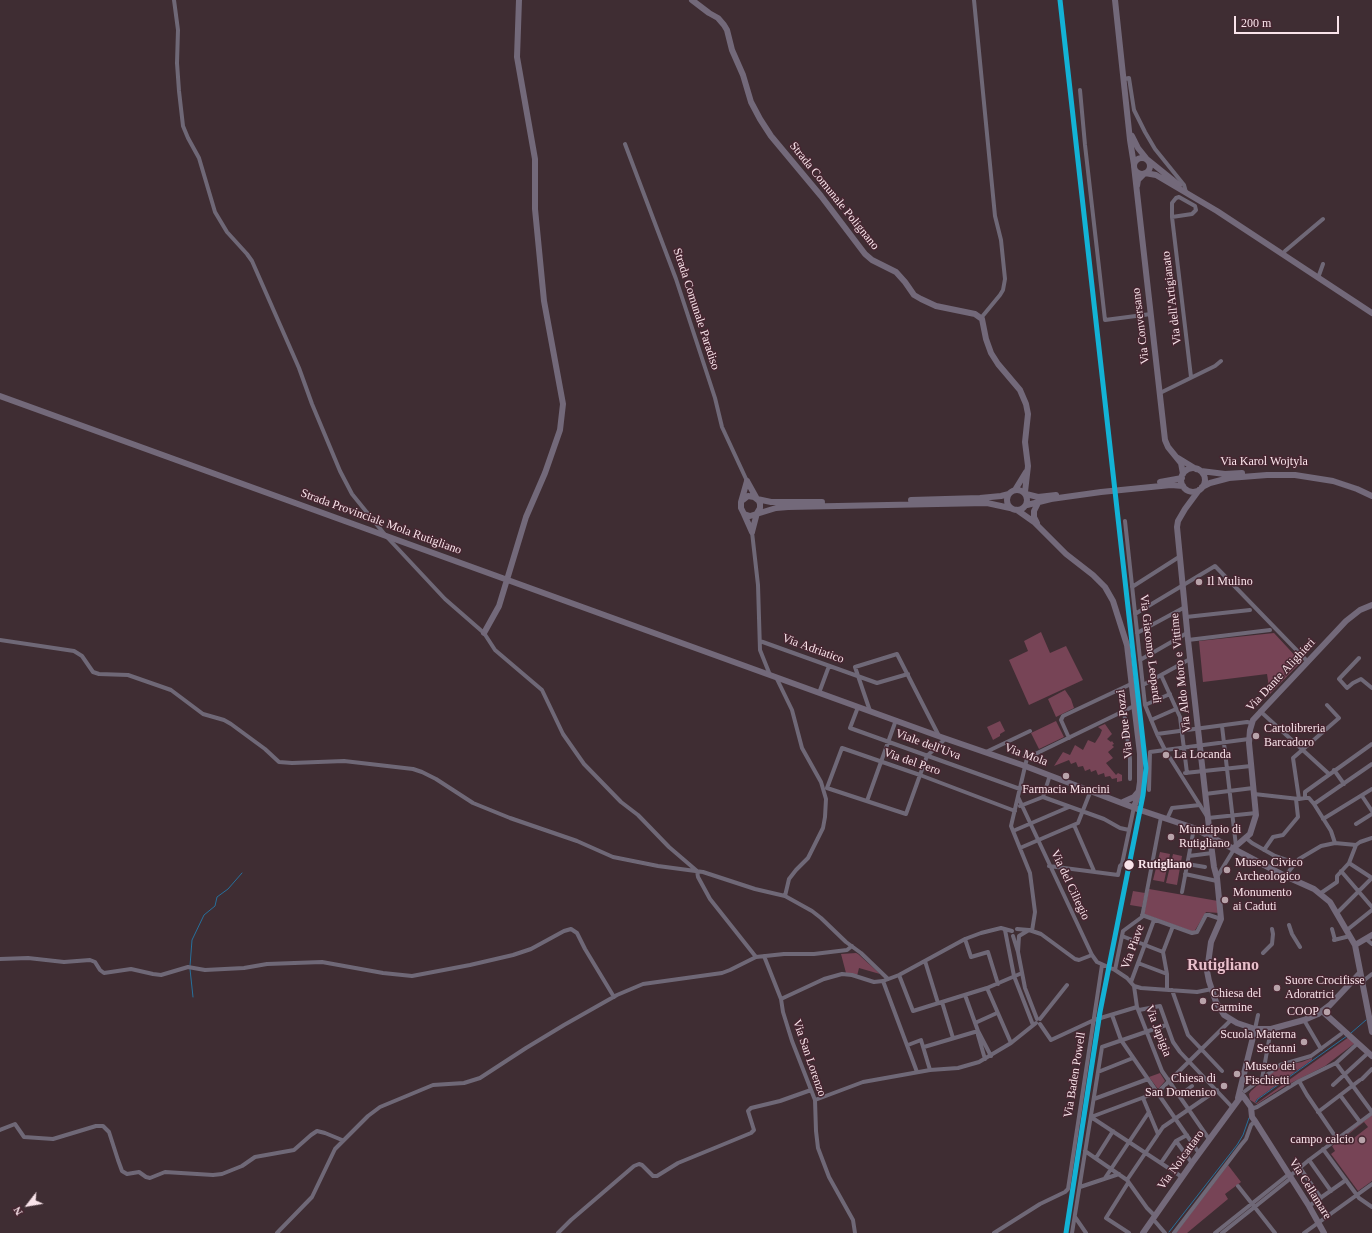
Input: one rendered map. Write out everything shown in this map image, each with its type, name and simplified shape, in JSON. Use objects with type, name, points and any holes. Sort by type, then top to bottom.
[{"type":"street","points":[[174,0],[178,30],[177,63],[182,119],[188,138],[199,158],[215,212],[227,232],[247,254],[252,262],[299,368],[312,404],[348,488],[386,536],[445,599],[484,633],[496,650],[542,690],[562,734],[589,770],[618,799],[638,815],[669,847],[698,871]]},
{"type":"street","points":[[484,633],[496,612],[526,517],[545,473],[560,430],[563,404],[544,301],[535,209],[535,159],[517,57],[519,0]]},
{"type":"street","name":"Strada Comunale Polignano","points":[[692,0],[718,18],[724,25],[727,30],[732,50],[743,75],[751,102],[760,119],[771,136],[821,196],[865,254],[872,260],[896,272],[914,295],[921,299],[936,306],[975,314],[981,318]]},
{"type":"street","points":[[974,0],[994,216],[1001,240],[1005,279],[1003,290],[1000,295],[981,318],[991,353],[998,364],[1020,390],[1026,404],[1028,414],[1024,442],[1027,471],[1025,493],[1028,499],[1026,506]]},
{"type":"street","name":"Via Conversano","points":[[1115,0],[1165,440],[1168,447],[1181,463],[1182,476]]},
{"type":"street","points":[[1124,79],[1130,78],[1134,110],[1145,132],[1156,149],[1184,185],[1186,192]]},
{"type":"street","points":[[1080,90],[1105,320],[1151,314]]},
{"type":"street","points":[[1129,127],[1138,148],[1148,160],[1186,192]]},
{"type":"street","name":"Strada Comunale Paradiso","points":[[625,144],[679,286],[715,398],[722,427],[756,499]]},
{"type":"street","points":[[1148,160],[1140,158],[1136,160],[1134,166],[1135,169],[1139,173],[1156,175],[1186,192],[1372,313]]},
{"type":"street","points":[[1136,191],[1138,180],[1150,167],[1148,160]]},
{"type":"street","name":"Via dell'Artigianato","points":[[1172,217],[1192,214],[1196,210],[1195,206],[1179,197],[1172,203],[1172,217],[1191,377]]},
{"type":"street","points":[[1283,254],[1323,219]]},
{"type":"street","points":[[1318,278],[1324,264]]},
{"type":"street","points":[[1160,393],[1215,366],[1221,361]]},
{"type":"street","name":"Strada Provinciale Mola Rutigliano","points":[[0,396],[754,669]]},
{"type":"street","points":[[1133,486],[1171,485],[1184,487],[1192,492],[1201,489],[1205,479],[1199,470],[1175,456]]},
{"type":"street","points":[[1015,490],[1042,496],[1101,490],[1166,482],[1182,476],[1188,470],[1199,470]]},
{"type":"street","name":"Via Karol Wojtyla","points":[[1199,470],[1225,474],[1278,471],[1311,473],[1338,478],[1372,492]]},
{"type":"street","points":[[742,500],[748,496],[771,502],[833,502],[980,498],[1001,496],[1009,494],[1015,490],[1027,471]]},
{"type":"street","name":"Via Karol Wojtyla","points":[[1201,489],[1210,483],[1229,478],[1267,475],[1295,475],[1333,481],[1372,496]]},
{"type":"street","points":[[1182,476],[1184,487]]},
{"type":"street","points":[[747,481],[741,502],[741,508],[752,532],[758,578],[760,650],[792,710],[802,748],[821,782],[826,799],[823,828],[808,858],[789,879],[785,896]]},
{"type":"street","name":"Via Aldo Moro e Vittime","points":[[1184,487],[1187,495],[1185,509]]},
{"type":"street","name":"Via Aldo Moro e Vittime","points":[[1201,489],[1185,509],[1178,521],[1177,527],[1205,794],[1221,919]]},
{"type":"street","points":[[744,514],[750,516],[757,513],[782,508],[902,504],[987,503],[1014,509],[1023,509],[1026,506],[1051,499],[1101,490]]},
{"type":"street","points":[[1009,494],[1007,502],[1014,509]]},
{"type":"street","points":[[752,532],[757,513],[760,508],[760,504],[756,499]]},
{"type":"street","points":[[1036,524],[1034,511],[1038,503]]},
{"type":"street","name":"Via Due Pozzi","points":[[1026,506],[1036,524]]},
{"type":"street","name":"Via Due Pozzi","points":[[1014,509],[1036,524],[1066,554],[1093,575],[1109,593],[1116,610],[1125,639],[1141,760],[1139,790],[1134,808]]},
{"type":"street","name":"Via Giacomo Leopardi","points":[[1125,521],[1146,705],[1151,720],[1165,750],[1208,818]]},
{"type":"street","points":[[1132,587],[1179,556]]},
{"type":"street","points":[[1135,614],[1215,566],[1308,662]]},
{"type":"street","name":"Via Dante Alighieri","points":[[1235,847],[1246,838],[1252,830],[1256,813],[1249,739],[1252,723],[1260,711],[1346,621],[1360,610],[1372,605]]},
{"type":"street","points":[[1138,634],[1185,607]]},
{"type":"street","points":[[1186,618],[1250,610]]},
{"type":"street","points":[[1188,640],[1270,630]]},
{"type":"street","points":[[1140,660],[1187,633]]},
{"type":"street","points":[[0,640],[74,651],[80,654],[92,671],[96,673],[128,675],[171,690],[203,714],[224,720],[231,724],[279,762],[344,761],[413,769],[436,779],[474,803],[510,818],[577,840],[613,857],[680,870],[698,871],[785,896],[817,914],[888,979]]},
{"type":"street","name":"Via Adriatico","points":[[760,641],[877,683],[908,674]]},
{"type":"street","points":[[870,711],[855,667],[897,654],[942,737],[927,756],[906,814],[867,801],[896,720]]},
{"type":"street","points":[[1359,658],[1339,679],[1347,688],[1361,679],[1372,688]]},
{"type":"street","points":[[1143,685],[1190,660]]},
{"type":"street","points":[[819,693],[829,666]]},
{"type":"street","name":"Via Mola","points":[[754,669],[1050,775],[1134,808],[1194,828],[1235,847],[1285,876],[1299,881],[1320,893],[1330,902],[1355,945],[1372,1032]]},
{"type":"street","points":[[1161,675],[1180,717],[1187,773]]},
{"type":"street","points":[[1069,738],[1061,720],[1062,716],[1131,684]]},
{"type":"street","points":[[1146,705],[1170,694]]},
{"type":"street","points":[[1264,850],[1273,837],[1284,835],[1298,817],[1294,758],[1339,718],[1327,705]]},
{"type":"street","points":[[1013,936],[1017,937],[1030,930],[1035,912],[1030,873],[1011,826],[1027,758],[1134,706]]},
{"type":"street","name":"Viale dell'Uva","points":[[858,707],[850,728],[1020,789]]},
{"type":"street","points":[[1151,720],[1176,709]]},
{"type":"street","points":[[1124,711],[1130,759],[1130,779]]},
{"type":"street","points":[[1260,711],[1329,774]]},
{"type":"street","points":[[1157,734],[1248,722],[1252,723]]},
{"type":"street","points":[[1185,874],[1217,879],[1235,847],[1222,726]]},
{"type":"street","points":[[986,752],[1030,731]]},
{"type":"street","points":[[1149,790],[1150,752],[1249,739]]},
{"type":"street","points":[[1305,798],[1305,792],[1372,744]]},
{"type":"street","name":"Via del Pero","points":[[867,801],[827,788],[842,748],[1015,809]]},
{"type":"street","points":[[1314,804],[1372,764]]},
{"type":"street","points":[[1180,774],[1251,766]]},
{"type":"street","points":[[1334,770],[1344,784]]},
{"type":"street","points":[[1042,797],[1050,775]]},
{"type":"street","points":[[1323,819],[1372,789]]},
{"type":"street","points":[[1020,848],[1078,823],[1091,790]]},
{"type":"street","points":[[1122,802],[1134,797],[1139,790]]},
{"type":"street","points":[[1205,794],[1229,791],[1254,791],[1297,799],[1309,798],[1331,831],[1335,843]]},
{"type":"street","points":[[1356,824],[1372,813],[1362,796]]},
{"type":"street","name":"Via del Ciliegio","points":[[1018,797],[1092,956],[1096,962],[1115,970],[1134,986]]},
{"type":"street","points":[[1015,809],[1042,797],[1104,819],[1120,828],[1129,830]]},
{"type":"street","points":[[1115,970],[1124,929],[1142,917],[1164,818],[1172,808],[1200,805]]},
{"type":"street","points":[[1013,831],[1069,807]]},
{"type":"street","points":[[1049,866],[1118,875],[1122,864],[1134,808]]},
{"type":"street","points":[[1208,818],[1256,813]]},
{"type":"street","points":[[1074,825],[1094,871]]},
{"type":"street","points":[[1182,892],[1194,828]]},
{"type":"street","points":[[1246,838],[1264,850],[1295,863]]},
{"type":"street","points":[[1320,893],[1337,882],[1337,876],[1349,863],[1356,845],[1372,838]]},
{"type":"street","points":[[1285,876],[1295,863],[1305,854],[1321,846],[1335,843],[1356,845]]},
{"type":"street","points":[[1189,856],[1212,853]]},
{"type":"street","points":[[1337,913],[1372,878],[1349,863]]},
{"type":"street","points":[[1187,864],[1205,867]]},
{"type":"street","points":[[698,871],[698,877],[710,899],[756,957]]},
{"type":"street","points":[[1341,871],[1372,907]]},
{"type":"street","points":[[1332,929],[1335,940],[1348,933],[1372,910]]},
{"type":"street","points":[[1142,915],[1195,934],[1206,915],[1221,919],[1213,936],[1208,962],[1208,976],[1212,989],[1220,1011],[1231,1020],[1255,1029],[1271,1029],[1304,1020],[1322,1011],[1330,1005],[1360,973]]},
{"type":"street","name":"Via Piave","points":[[1131,982],[1154,920]]},
{"type":"street","points":[[1289,925],[1292,934],[1300,947]]},
{"type":"street","points":[[1167,990],[1167,974],[1163,952],[1173,926]]},
{"type":"street","points":[[781,999],[824,979],[842,974],[852,975],[874,982],[888,979],[899,975],[965,939],[991,929],[1001,928],[1012,931],[1014,929],[1030,930],[1041,934],[1079,960],[1092,956]]},
{"type":"street","points":[[0,959],[28,958],[64,962],[90,960],[95,962],[104,973],[132,969],[160,975],[188,967],[205,970],[244,968],[267,964],[322,962],[383,973],[412,976],[508,956],[531,949],[564,931],[571,929],[577,933],[614,997]]},
{"type":"street","points":[[1017,929],[1020,932],[1018,952]]},
{"type":"street","points":[[1263,952],[1272,944],[1272,929]]},
{"type":"street","points":[[1005,930],[1014,976],[1037,1022],[1052,1040],[1094,1020],[1138,1008],[1160,1006],[1173,1042],[1233,1108]]},
{"type":"street","points":[[1012,931],[1025,988],[1037,1022]]},
{"type":"street","points":[[1122,936],[1163,952]]},
{"type":"street","points":[[1355,945],[1369,937],[1372,944]]},
{"type":"street","points":[[965,939],[971,957],[988,952],[998,984]]},
{"type":"street","points":[[277,1233],[312,1197],[330,1157],[342,1140],[380,1107],[433,1085],[464,1083],[480,1078],[526,1048],[614,997],[646,983],[726,972],[756,957],[784,954],[814,954],[847,950],[852,946]]},
{"type":"street","name":"Via San Lorenzo","points":[[764,956],[781,999],[783,1012],[792,1041],[815,1100],[818,1148],[827,1174],[853,1220],[855,1233]]},
{"type":"street","points":[[925,961],[953,1038]]},
{"type":"street","points":[[1138,963],[1167,974]]},
{"type":"street","name":"Via Baden Powell","points":[[994,1233],[1040,1204],[1065,1192],[1068,1189],[1102,965]]},
{"type":"street","points":[[899,975],[913,1011],[987,988],[1022,973]]},
{"type":"street","points":[[1362,982],[1372,974]]},
{"type":"street","points":[[883,980],[917,1072]]},
{"type":"street","points":[[815,1100],[858,1083],[930,1070],[958,1068],[986,1059],[1011,1043],[1037,1022],[1067,985]]},
{"type":"street","points":[[1134,986],[1141,988],[1197,992],[1212,989]]},
{"type":"street","name":"Via Japigia","points":[[1134,986],[1138,1008],[1162,1071],[1209,1139]]},
{"type":"street","points":[[987,988],[1011,1043]]},
{"type":"street","points":[[1172,990],[1188,1035],[1222,1071]]},
{"type":"street","points":[[965,995],[978,1031],[991,1056]]},
{"type":"street","points":[[1322,1011],[1370,1054],[1332,1085]]},
{"type":"street","points":[[975,1023],[997,1013]]},
{"type":"street","points":[[1112,1015],[1121,1040],[1199,1153]]},
{"type":"street","points":[[1242,1094],[1243,1079],[1258,1015]]},
{"type":"street","points":[[1091,1117],[1158,1092],[1231,1020]]},
{"type":"street","points":[[1304,1020],[1321,1049]]},
{"type":"street","points":[[1072,1233],[1102,1047],[1166,1025]]},
{"type":"street","points":[[1262,1079],[1271,1029]]},
{"type":"street","points":[[924,1047],[978,1031]]},
{"type":"street","points":[[978,1031],[986,1059]]},
{"type":"street","points":[[1242,1094],[1280,1065],[1311,1056],[1341,1034]]},
{"type":"street","points":[[908,1045],[921,1040],[930,1070]]},
{"type":"street","points":[[1174,1233],[1246,1139],[1254,1113],[1299,1081],[1336,1063],[1358,1043]]},
{"type":"street","points":[[1098,1072],[1133,1058]]},
{"type":"street","points":[[1215,1233],[1372,1113],[1336,1063]]},
{"type":"street","points":[[1318,1112],[1361,1080],[1372,1069]]},
{"type":"street","points":[[1094,1099],[1148,1079]]},
{"type":"street","points":[[1299,1081],[1337,1139]]},
{"type":"street","points":[[1179,1096],[1192,1086]]},
{"type":"street","points":[[558,1233],[634,1166],[638,1164],[642,1165],[653,1176],[657,1176],[678,1162],[751,1133],[754,1130],[748,1111],[751,1108],[780,1101],[811,1090]]},
{"type":"street","points":[[1129,1233],[1106,1218],[1145,1153],[1163,1127],[1217,1090]]},
{"type":"street","name":"Via Cellamare","points":[[1242,1094],[1319,1222],[1324,1233]]},
{"type":"street","name":"Via Noicattaro","points":[[1143,1233],[1242,1094]]},
{"type":"street","points":[[1340,1095],[1360,1122]]},
{"type":"street","points":[[1143,1098],[1158,1134]]},
{"type":"street","points":[[1105,1178],[1149,1112]]},
{"type":"street","points":[[1091,1117],[1182,1177]]},
{"type":"street","points":[[0,1130],[15,1124],[24,1137],[52,1139],[96,1126],[103,1126],[109,1132],[122,1172],[127,1174],[139,1172],[150,1178],[166,1172],[213,1175],[222,1174],[242,1166],[256,1157],[294,1150],[317,1131],[325,1132],[342,1140]]},
{"type":"street","points":[[1096,1158],[1113,1131]]},
{"type":"street","points":[[1161,1163],[1176,1141],[1187,1135]]},
{"type":"street","points":[[1176,1141],[1192,1163]]},
{"type":"street","points":[[1323,1149],[1357,1195],[1372,1207]]},
{"type":"street","points":[[1085,1151],[1128,1181],[1165,1233]]},
{"type":"street","points":[[1309,1160],[1331,1191]]},
{"type":"street","points":[[1300,1168],[1321,1198]]},
{"type":"street","points":[[1080,1187],[1119,1174]]},
{"type":"street","points":[[1309,1206],[1346,1180]]},
{"type":"street","points":[[1304,1233],[1372,1184]]},
{"type":"street","points":[[1238,1186],[1275,1233]]},
{"type":"street","points":[[1222,1233],[1253,1205]]},
{"type":"street","points":[[1075,1217],[1086,1233]]},
{"type":"shaded area","points":[[1041,632],[1050,653],[1066,646],[1083,680],[1029,705],[1009,660],[1028,651],[1024,641]]},
{"type":"shaded area","points":[[1274,633],[1301,662],[1270,694],[1267,674],[1203,682],[1199,641]]},
{"type":"shaded area","points":[[1065,690],[1071,699],[1074,708],[1056,717],[1048,699]]},
{"type":"shaded area","points":[[1000,721],[1005,731],[993,740],[987,727]]},
{"type":"shaded area","points":[[1056,721],[1064,737],[1039,749],[1031,733]]},
{"type":"shaded area","points":[[1105,724],[1112,734],[1107,739],[1111,742],[1112,741],[1114,744],[1112,745],[1114,747],[1108,752],[1113,758],[1106,763],[1116,775],[1118,773],[1122,775],[1122,781],[1117,782],[1117,778],[1112,779],[1110,776],[1105,777],[1104,773],[1098,775],[1096,770],[1091,772],[1090,769],[1085,771],[1083,766],[1078,767],[1076,762],[1071,764],[1069,760],[1054,766],[1063,752],[1070,755],[1075,745],[1083,750],[1088,740],[1095,743],[1102,730],[1098,727]]},
{"type":"shaded area","points":[[1160,852],[1170,854],[1164,882],[1153,880]]},
{"type":"shaded area","points":[[1173,854],[1182,856],[1177,885],[1166,883]]},
{"type":"shaded area","points":[[1149,889],[1218,901],[1219,913],[1206,912],[1194,932],[1144,914]]},
{"type":"shaded area","points":[[1133,891],[1145,893],[1142,907],[1130,905]]},
{"type":"shaded area","points":[[856,953],[880,974],[859,968],[857,976],[846,973],[841,954]]},
{"type":"shaded area","points":[[1349,1037],[1355,1043],[1325,1066],[1285,1086],[1257,1104],[1250,1100],[1249,1094],[1251,1091],[1260,1083],[1263,1083],[1266,1086],[1272,1082],[1268,1076],[1280,1066],[1302,1062],[1312,1058],[1312,1060],[1257,1099],[1255,1102],[1257,1103]]},
{"type":"shaded area","points":[[1160,1073],[1165,1081],[1158,1089],[1149,1077]]},
{"type":"shaded area","name":"campo calcio","points":[[1372,1115],[1372,1181],[1358,1191],[1331,1154],[1335,1151],[1332,1146]],"holes":[[[1364,1122],[1368,1127],[1345,1145],[1341,1140]]]},
{"type":"shaded area","points":[[1228,1165],[1241,1182],[1225,1194],[1228,1199],[1187,1233],[1176,1233]]},
{"type":"waterway","points":[[190,966],[192,940],[204,915],[215,906],[217,897],[228,889],[242,873]]},
{"type":"waterway","points":[[190,969],[193,997]]},
{"type":"waterway","points":[[1351,1033],[1366,1020]]},
{"type":"waterway","points":[[1256,1102],[1258,1099],[1347,1036]]},
{"type":"waterway","points":[[1169,1232],[1237,1145],[1243,1135],[1249,1118]]},
{"type":"transit line","points":[[1060,0],[1146,768],[1143,795],[1100,1012],[1066,1233]]},
{"type":"place","name":"Il Mulino","points":[[1199,582]]},
{"type":"place","name":"Cartolibreria Barcadoro","points":[[1256,736]]},
{"type":"place","name":"La Locanda","points":[[1166,755]]},
{"type":"place","name":"Farmacia Mancini","points":[[1066,776]]},
{"type":"place","name":"Municipio di Rutigliano","points":[[1171,837]]},
{"type":"place","name":"Rutigliano","points":[[1129,865]]},
{"type":"place","name":"Museo Civico Archeologico","points":[[1227,870]]},
{"type":"place","name":"Monumento ai Caduti","points":[[1225,900]]},
{"type":"place","name":"Suore Crocifisse Adoratrici","points":[[1277,988]]},
{"type":"place","name":"Chiesa del Carmine","points":[[1203,1001]]},
{"type":"place","name":"COOP","points":[[1327,1012]]},
{"type":"place","name":"Scuola Materna Settanni","points":[[1304,1042]]},
{"type":"place","name":"Museo dei Fischietti","points":[[1237,1074]]},
{"type":"place","name":"Chiesa di San Domenico","points":[[1224,1086]]},
{"type":"place","name":"campo calcio","points":[[1362,1140]]},
{"type":"district","name":"Rutigliano","points":[[1223,966]]}]
